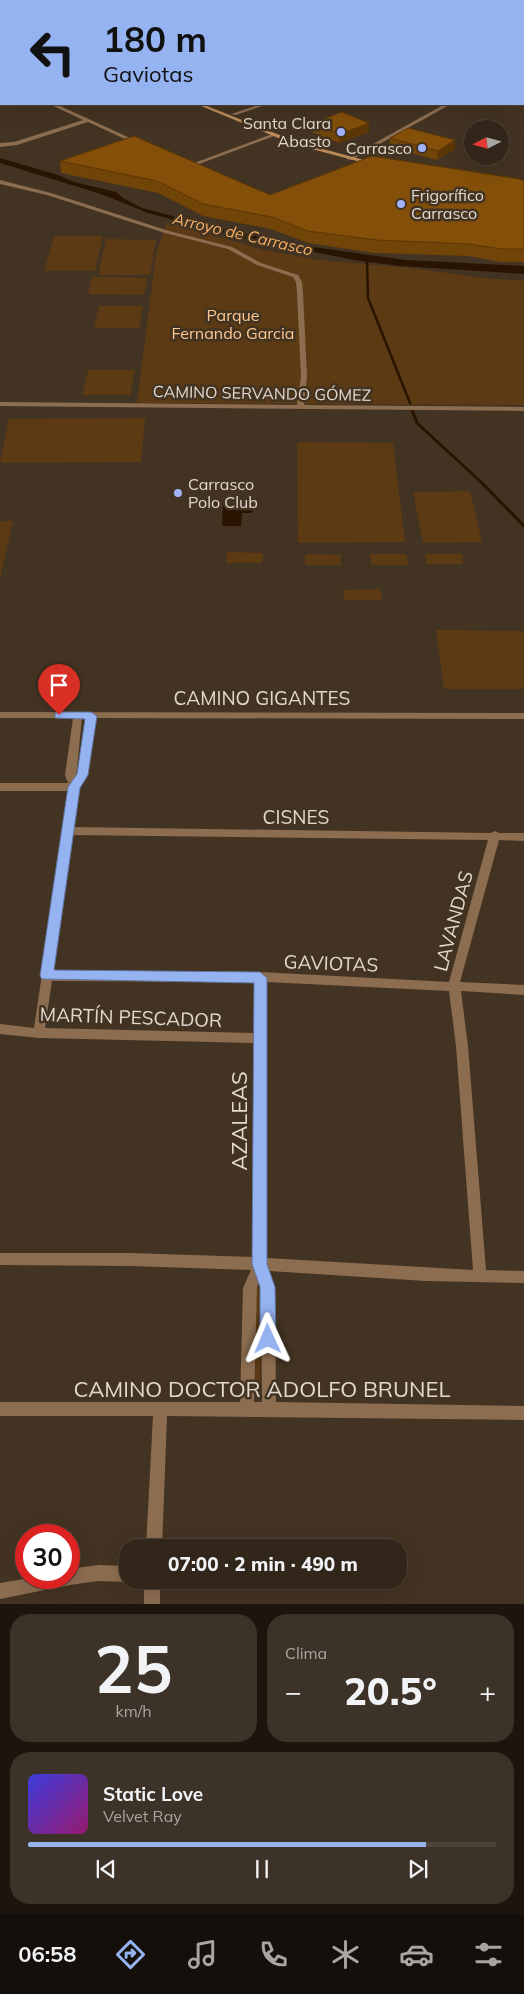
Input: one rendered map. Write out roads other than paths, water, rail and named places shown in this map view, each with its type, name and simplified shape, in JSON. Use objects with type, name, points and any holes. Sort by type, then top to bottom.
[{"type":"main road","points":[[200,105],[274,135],[374,162]]},
{"type":"main road","points":[[211,105],[302,141],[352,157]]},
{"type":"street","points":[[54,105],[143,145]]},
{"type":"street","points":[[234,114],[262,105]]},
{"type":"street","points":[[352,157],[446,105]]},
{"type":"street","points":[[0,145],[8,146],[89,120]]},
{"type":"street","points":[[189,166],[274,135]]},
{"type":"street","points":[[180,162],[197,170]]},
{"type":"street","points":[[359,167],[374,162]]},
{"type":"street","points":[[0,182],[49,194],[167,232],[230,248],[259,264],[296,276],[299,282],[300,293],[304,366],[300,407]]},
{"type":"street","name":"CAMINO SERVANDO GÓMEZ","points":[[0,404],[524,409]]},
{"type":"street","name":"CAMINO GIGANTES","points":[[0,715],[524,716]]},
{"type":"street","points":[[39,1033],[74,787],[70,775],[78,715]]},
{"type":"street","points":[[74,787],[83,775],[91,716]]},
{"type":"street","points":[[0,787],[74,787]]},
{"type":"street","name":"CISNES","points":[[67,831],[524,837]]},
{"type":"street","name":"LAVANDAS","points":[[480,1277],[462,1046],[454,985],[495,836]]},
{"type":"street","name":"GAVIOTAS","points":[[47,976],[260,978],[454,985],[524,990]]},
{"type":"street","name":"AZALEAS","points":[[260,978],[260,1264],[268,1287],[269,1409]]},
{"type":"street","name":"MARTÍN PESCADOR","points":[[0,1029],[39,1033],[261,1038]]},
{"type":"street","points":[[0,1259],[77,1258],[260,1264],[480,1277],[524,1277]]},
{"type":"street","name":"AZALEAS","points":[[247,1410],[250,1288],[260,1264]]},
{"type":"street","name":"CAMINO DOCTOR ADOLFO BRUNEL","points":[[0,1409],[269,1409],[524,1413]]},
{"type":"street","points":[[154,1539],[160,1409]]},
{"type":"street","points":[[80,1575],[98,1573],[119,1574]]},
{"type":"street","points":[[0,1591],[15,1588]]},
{"type":"street","points":[[152,1589],[152,1604]]},
{"type":"water","name":"Arroyo de Carrasco","points":[[0,158],[58,175],[74,182],[116,192],[142,208],[229,231],[285,243],[405,260],[524,266],[524,274],[400,266],[354,260],[310,251],[279,248],[148,213],[101,194],[0,163]]},
{"type":"water","points":[[223,504],[249,504],[255,509],[251,513],[242,513],[241,526],[222,526]]},
{"type":"waterway","points":[[367,259],[368,298],[410,403]]},
{"type":"waterway","points":[[413,412],[417,423],[482,483],[524,526]]},
{"type":"place","name":"Santa Clara Abasto","points":[[341,132]]},
{"type":"place","name":"Carrasco","points":[[422,148]]},
{"type":"place","name":"Frigorífico Carrasco","points":[[401,204]]},
{"type":"place","name":"Carrasco Polo Club","points":[[178,493]]},
{"type":"park label","name":"Parque Fernando Garcia","points":[[233,324]]}]
